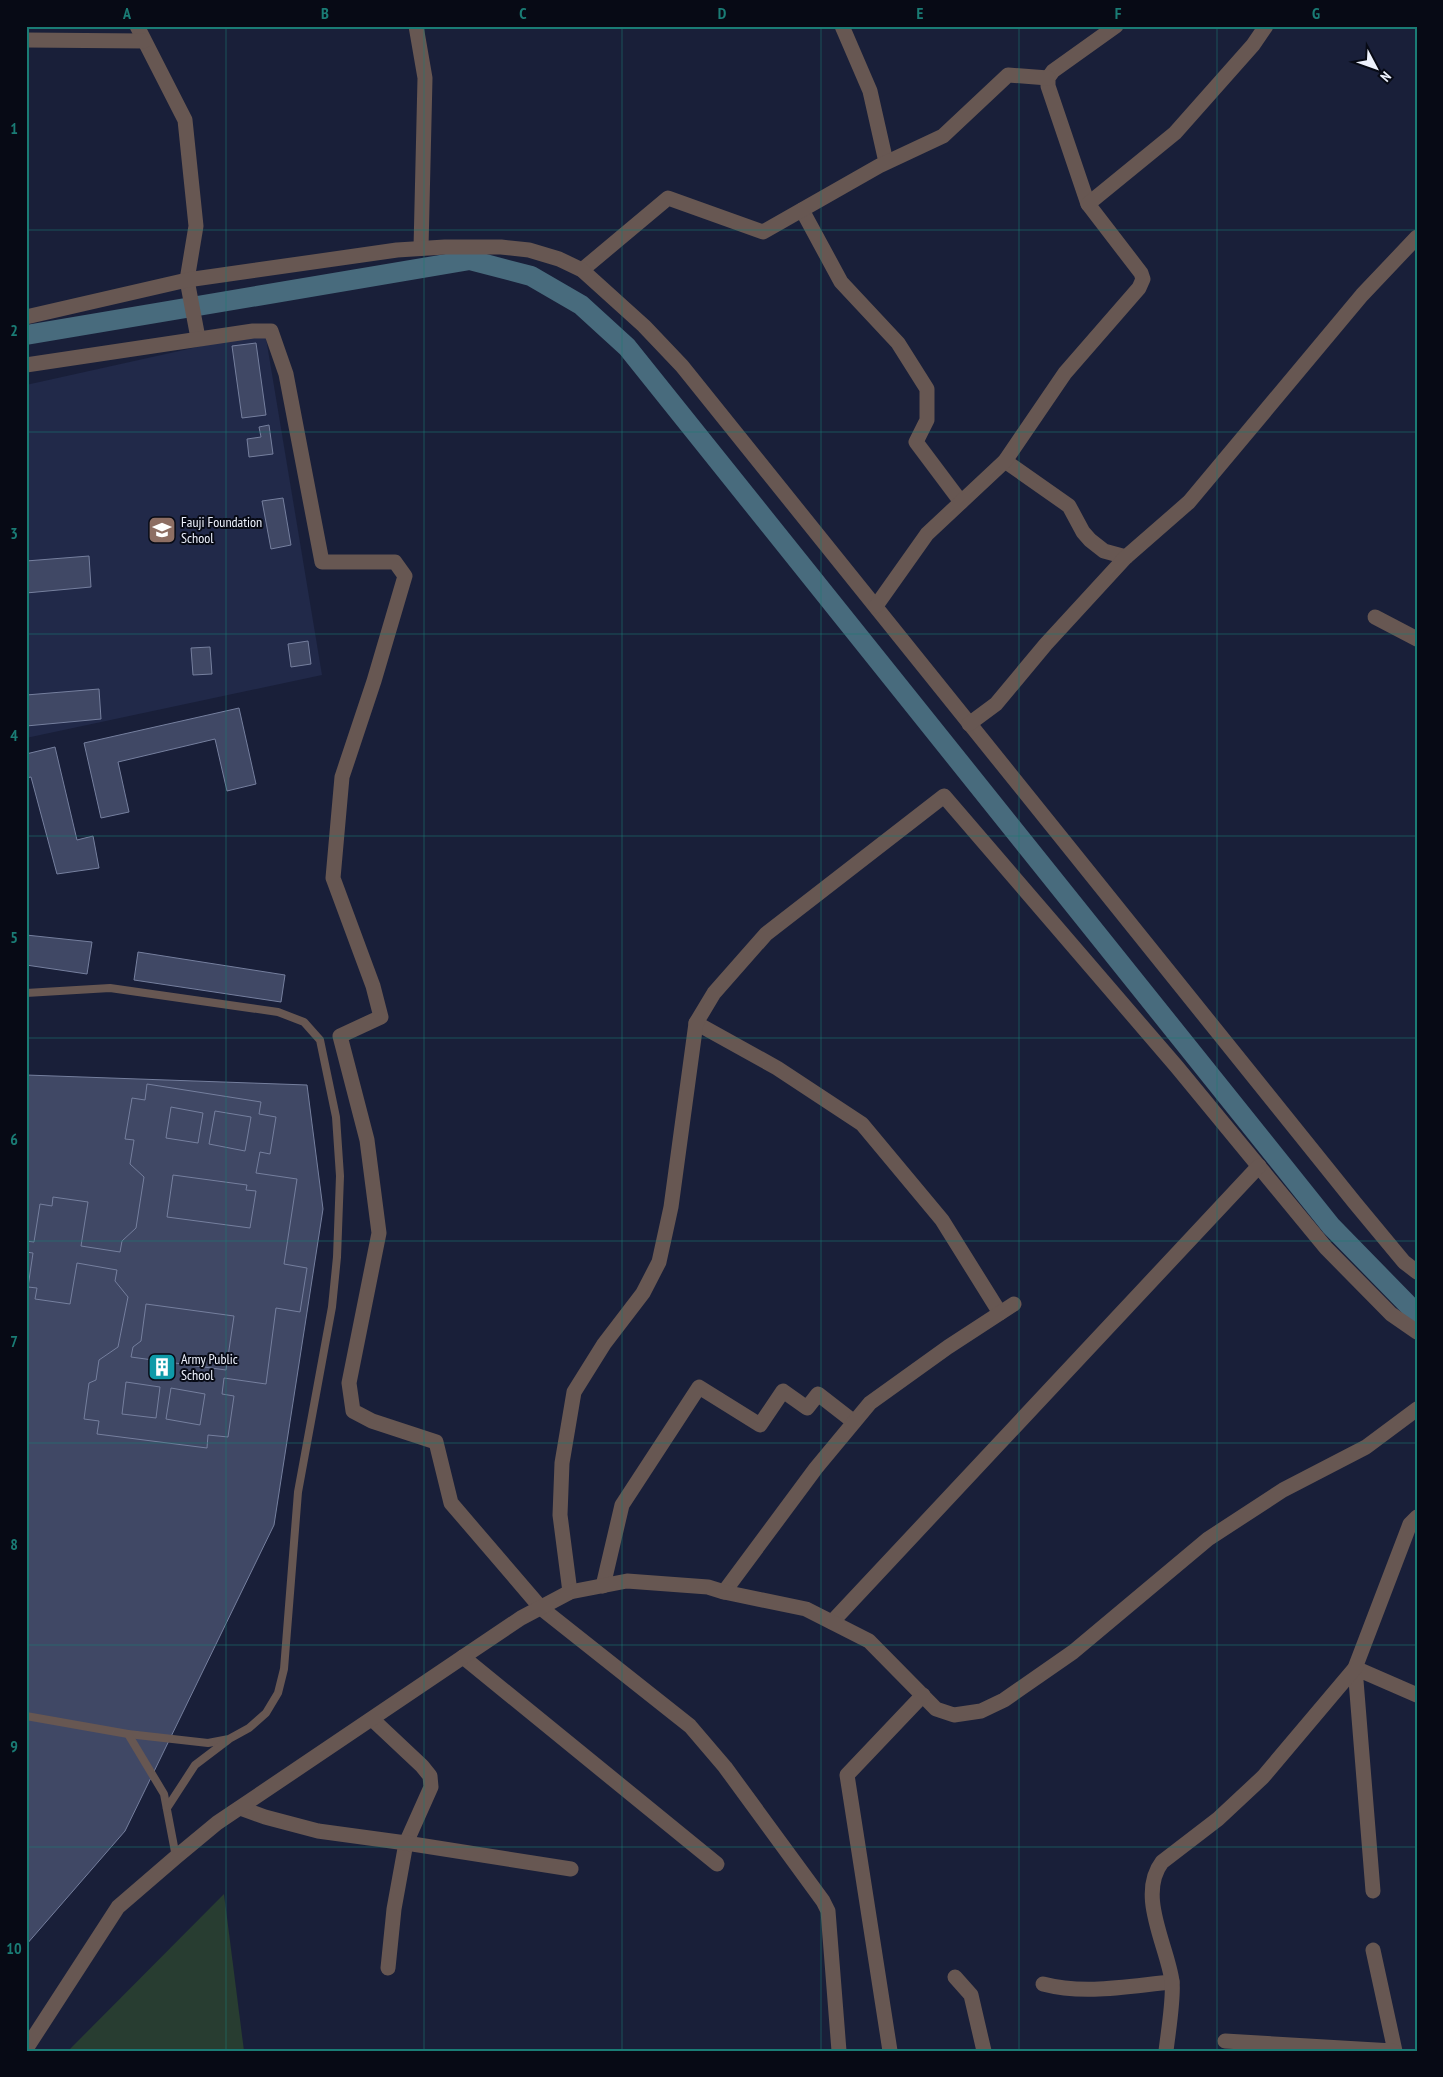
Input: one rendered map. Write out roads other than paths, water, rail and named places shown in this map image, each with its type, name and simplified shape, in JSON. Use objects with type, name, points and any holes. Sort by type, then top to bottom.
[{"type":"street","points":[[137,26],[185,120],[196,226],[187,280],[196,332]]},
{"type":"street","points":[[416,26],[425,78],[421,248]]},
{"type":"street","points":[[842,26],[870,91],[886,162]]},
{"type":"street","points":[[876,606],[927,534],[1005,461],[1065,373],[1139,288],[1142,280],[1141,273],[1088,204],[1048,86],[1048,78],[1054,71],[1116,26]]},
{"type":"street","points":[[1088,204],[1175,133],[1253,45],[1266,26]]},
{"type":"street","points":[[26,40],[144,41]]},
{"type":"street","points":[[582,270],[668,198],[763,232],[886,162],[943,136],[1008,75],[1048,78]]},
{"type":"street","points":[[802,210],[842,282],[898,343],[926,389],[927,420],[916,442],[961,502]]},
{"type":"street","points":[[969,724],[996,704],[1046,644],[1126,557],[1189,502],[1252,429],[1298,370],[1356,302],[1417,237]]},
{"type":"street","points":[[26,317],[187,280],[397,250],[501,247],[529,250],[559,258],[582,270],[644,326],[682,366],[1367,1217],[1404,1262],[1417,1272]]},
{"type":"street","points":[[26,365],[196,332],[270,331],[286,374],[322,562],[395,562],[405,576],[374,681],[342,776],[333,878],[373,986],[381,1017],[340,1036],[367,1140],[379,1233],[349,1382],[353,1411],[372,1420],[436,1442],[451,1503],[541,1608],[690,1726],[725,1767],[823,1901],[828,1911],[838,2051]]},
{"type":"street","points":[[1005,461],[1068,506],[1083,532],[1090,540],[1104,551],[1126,557]]},
{"type":"street","points":[[1375,617],[1417,639]]},
{"type":"street","points":[[570,1592],[560,1515],[562,1463],[574,1392],[604,1344],[643,1294],[659,1262],[671,1207],[696,1023],[714,993],[766,934],[944,796],[1177,1067],[1326,1248],[1391,1314],[1417,1332]]},
{"type":"street","points":[[696,1023],[777,1068],[862,1124],[942,1220],[1000,1313]]},
{"type":"street","points":[[832,1622],[1259,1166]]},
{"type":"street","points":[[724,1592],[816,1468],[870,1403],[1014,1304]]},
{"type":"street","points":[[603,1586],[622,1505],[699,1386],[760,1424],[783,1391],[807,1408],[818,1394],[854,1422]]},
{"type":"street","points":[[26,2050],[118,1907],[176,1857],[217,1823],[372,1718],[521,1618],[570,1592],[627,1581],[708,1587],[806,1609],[869,1641],[936,1709],[954,1715],[980,1711],[1004,1700],[1073,1652],[1208,1539],[1283,1490],[1366,1447],[1417,1410]]},
{"type":"street","points":[[1166,2051],[1172,1982],[1152,1908],[1156,1870],[1162,1862],[1218,1819],[1263,1777],[1355,1668],[1410,1524],[1417,1517]]},
{"type":"street","points":[[463,1657],[717,1864]]},
{"type":"street","points":[[1355,1668],[1417,1695]]},
{"type":"street","points":[[1355,1668],[1373,1891]]},
{"type":"street","points":[[890,2051],[847,1774],[923,1695]]},
{"type":"street","points":[[372,1718],[430,1776],[431,1787],[406,1843],[394,1909],[388,1968]]},
{"type":"street","points":[[240,1808],[264,1817],[318,1831],[572,1869]]},
{"type":"street","points":[[1225,2041],[1394,2051],[1373,1950]]},
{"type":"street","points":[[955,1977],[971,1995],[984,2051]]},
{"type":"street","points":[[1042,1984],[1064,1990],[1086,1990],[1172,1982]]},
{"type":"lane","points":[[26,992],[110,988],[278,1012],[304,1022],[320,1040],[336,1117],[340,1176],[337,1257],[332,1307],[298,1492],[282,1677],[278,1693],[266,1713],[250,1728],[229,1739],[195,1765],[167,1808]]},
{"type":"lane","points":[[26,1716],[128,1734],[208,1743],[229,1739]]},
{"type":"lane","points":[[128,1734],[164,1794],[176,1857]]},
{"type":"waterway","points":[[26,335],[470,260],[531,276],[581,305],[627,347],[1331,1226],[1417,1314]]},
{"type":"place","name":"Fauji Foundation School","points":[[162,530]]},
{"type":"place","name":"Army Public School","points":[[162,1367]]}]
